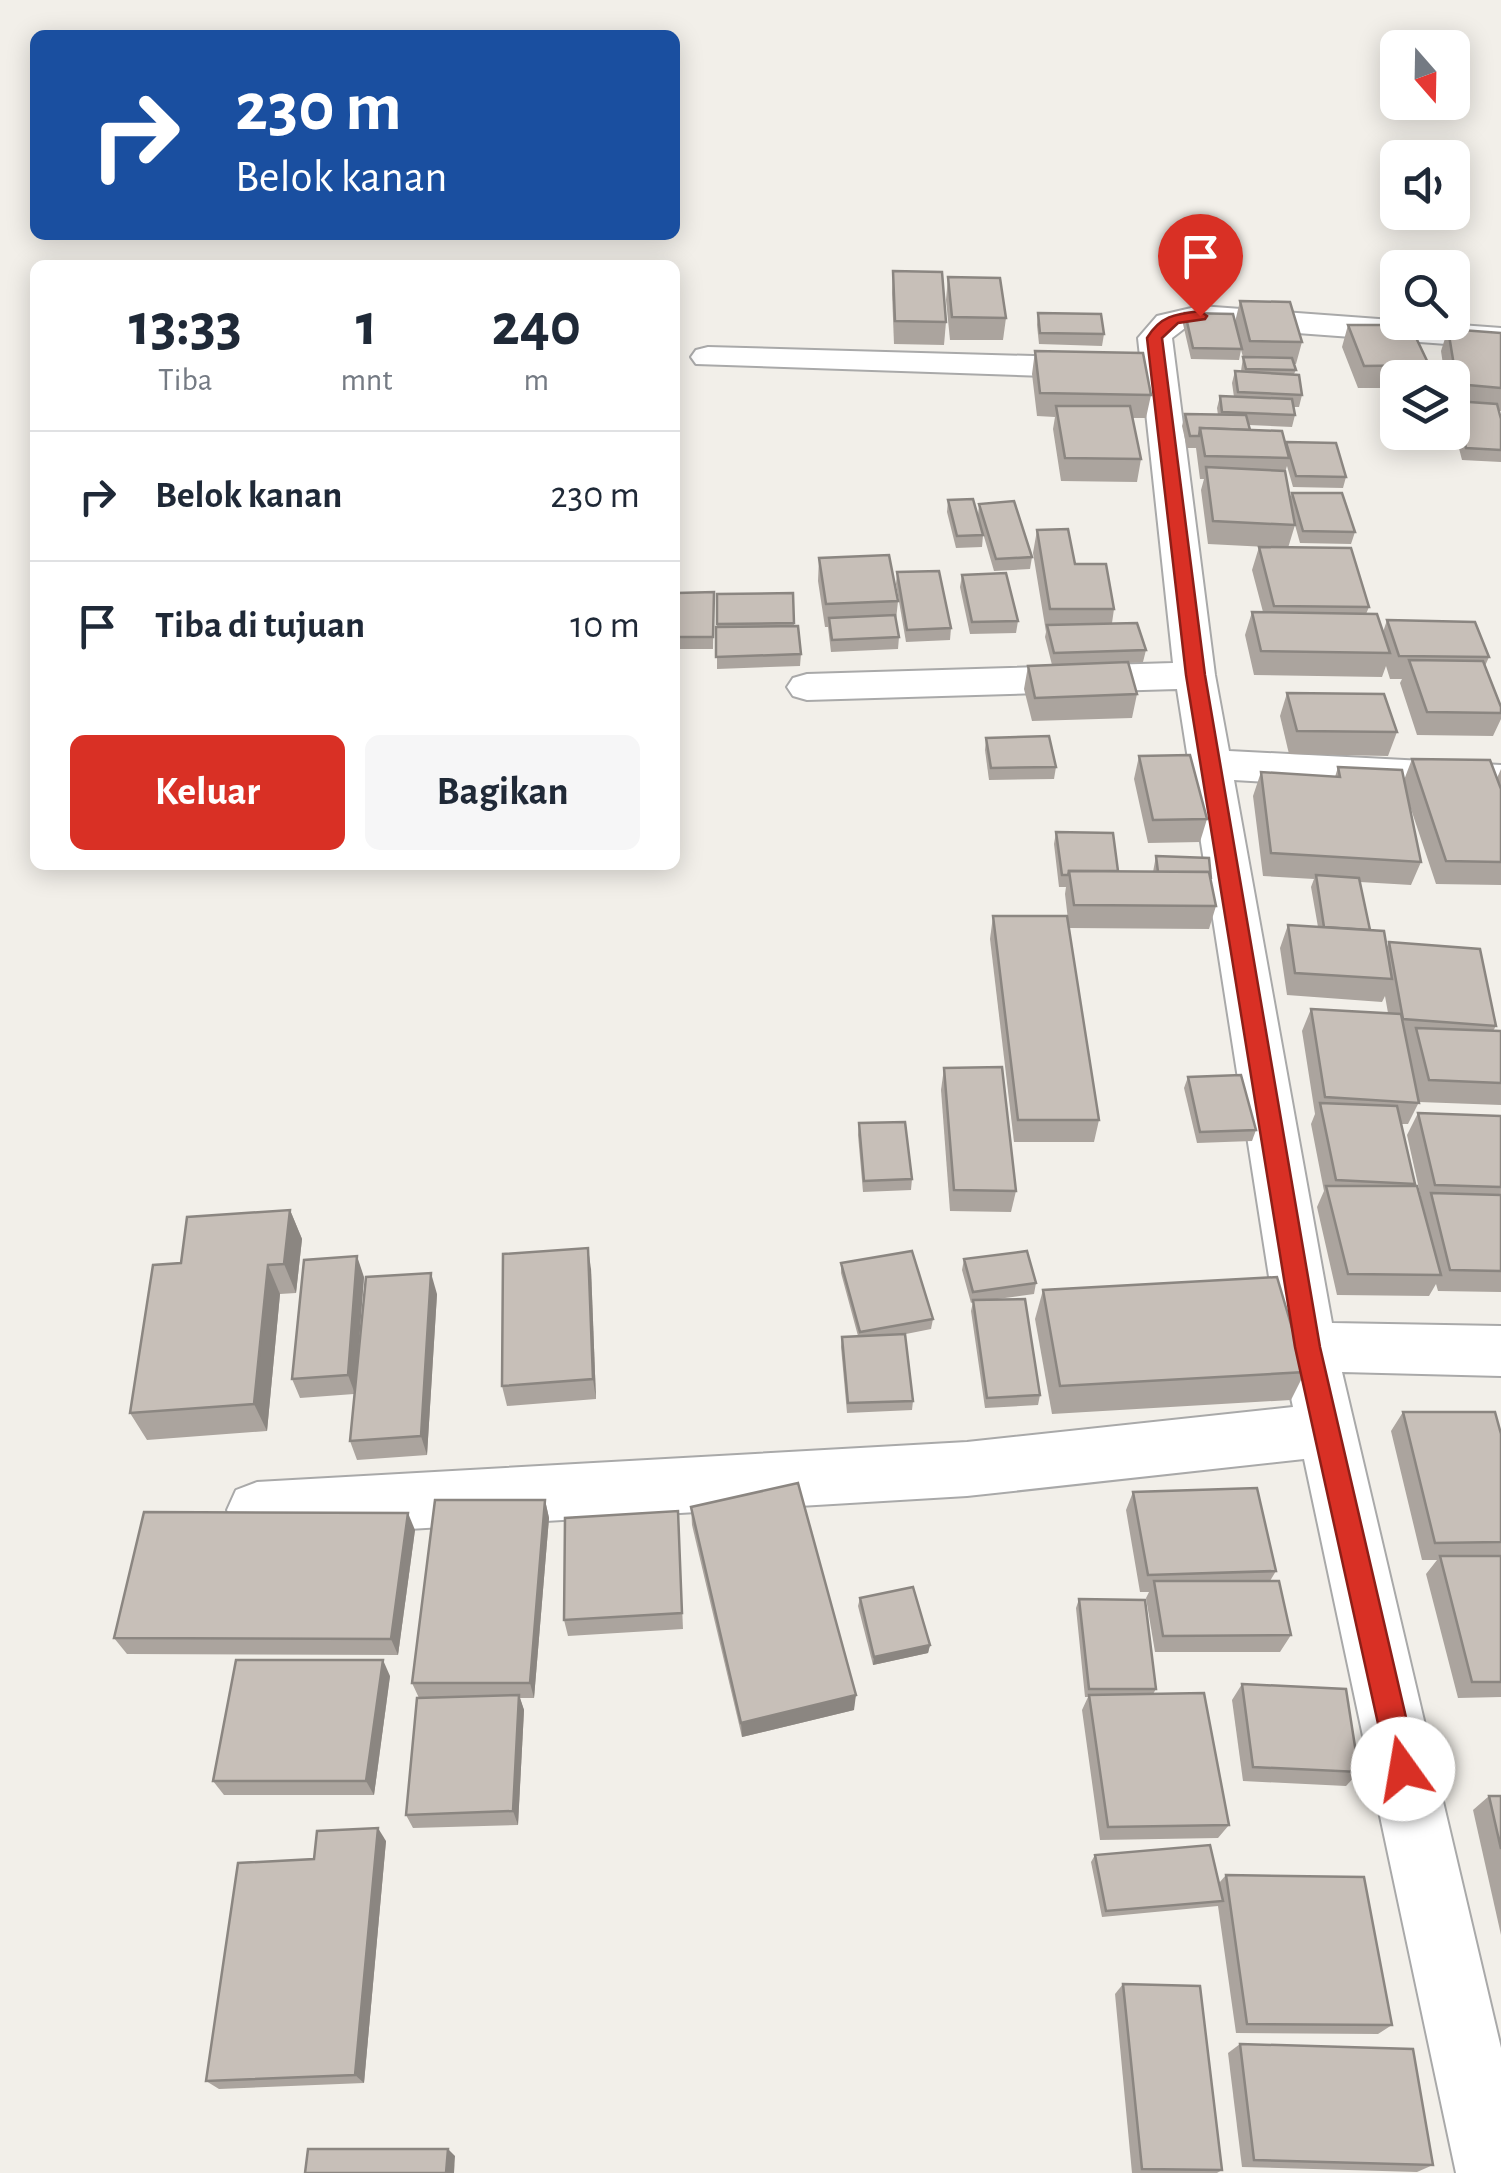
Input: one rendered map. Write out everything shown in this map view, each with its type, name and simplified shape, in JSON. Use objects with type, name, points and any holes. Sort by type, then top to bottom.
[{"type":"street","points":[[1492,2130],[1308,1347],[1195,675],[1155,338],[1161,326],[1174,319],[1200,316],[1501,338]]},
{"type":"street","points":[[708,357],[1156,370]]},
{"type":"street","points":[[807,686],[1195,675]]},
{"type":"street","points":[[1212,764],[1501,780]]},
{"type":"street","points":[[1308,1347],[1501,1350]]},
{"type":"street","points":[[257,1510],[967,1469],[1325,1430]]},
{"type":"building","points":[[893,271],[942,272],[946,322],[895,321]]},
{"type":"building","points":[[948,277],[1000,278],[1006,318],[952,317]]},
{"type":"building","points":[[1240,301],[1290,302],[1302,342],[1250,341]]},
{"type":"building","points":[[1038,313],[1101,314],[1104,334],[1040,333]]},
{"type":"building","points":[[1185,313],[1233,314],[1242,349],[1193,348]]},
{"type":"building","points":[[1348,325],[1380,325],[1380,340],[1417,340],[1427,360],[1380,360],[1380,366],[1364,366]]},
{"type":"building","points":[[1470,331],[1501,333],[1501,388],[1470,385],[1470,360],[1453,360],[1450,340],[1470,340]]},
{"type":"building","points":[[1035,351],[1143,353],[1151,395],[1040,393]]},
{"type":"building","points":[[1243,357],[1292,358],[1296,370],[1246,369]]},
{"type":"building","points":[[1235,371],[1299,375],[1302,395],[1238,392]]},
{"type":"building","points":[[1220,396],[1292,399],[1295,415],[1222,412]]},
{"type":"building","points":[[1470,402],[1497,404],[1501,450],[1470,448]]},
{"type":"building","points":[[1056,406],[1130,406],[1141,459],[1065,458]]},
{"type":"building","points":[[1185,414],[1246,415],[1250,430],[1200,428],[1199,436],[1190,436]]},
{"type":"building","points":[[1200,428],[1282,431],[1289,458],[1205,456]]},
{"type":"building","points":[[1286,442],[1336,443],[1346,477],[1296,476]]},
{"type":"building","points":[[1206,467],[1285,471],[1295,525],[1213,521]]},
{"type":"building","points":[[1292,493],[1342,493],[1355,532],[1303,531]]},
{"type":"building","points":[[973,499],[983,535],[957,536],[948,500]]},
{"type":"building","points":[[1014,501],[1032,557],[996,559],[979,504]]},
{"type":"building","points":[[1068,529],[1075,564],[1106,564],[1114,609],[1050,609],[1037,530]]},
{"type":"building","points":[[1259,547],[1351,548],[1369,607],[1274,606]]},
{"type":"building","points":[[889,555],[898,601],[826,604],[819,558]]},
{"type":"building","points":[[939,571],[951,628],[907,630],[897,572]]},
{"type":"building","points":[[1006,573],[1018,621],[972,622],[962,575]]},
{"type":"building","points":[[714,592],[713,637],[680,637],[680,593]]},
{"type":"building","points":[[793,593],[794,623],[717,624],[717,594]]},
{"type":"building","points":[[1252,612],[1377,614],[1390,653],[1261,651]]},
{"type":"building","points":[[895,615],[899,637],[832,640],[829,618]]},
{"type":"building","points":[[1387,620],[1475,622],[1489,657],[1399,656]]},
{"type":"building","points":[[1137,623],[1146,650],[1054,653],[1047,625]]},
{"type":"building","points":[[798,626],[801,654],[716,657],[716,627]]},
{"type":"building","points":[[1409,660],[1483,661],[1501,713],[1427,712]]},
{"type":"building","points":[[1128,662],[1137,694],[1035,698],[1028,666]]},
{"type":"building","points":[[1287,693],[1384,694],[1397,732],[1297,731]]},
{"type":"building","points":[[1049,736],[1056,767],[991,768],[986,738]]},
{"type":"building","points":[[1190,755],[1207,819],[1153,820],[1139,756]]},
{"type":"building","points":[[1412,759],[1490,760],[1501,789],[1501,862],[1446,861]]},
{"type":"building","points":[[1338,767],[1402,770],[1421,862],[1271,853],[1261,772],[1340,777]]},
{"type":"building","points":[[1056,832],[1113,833],[1118,871],[1069,871],[1062,875]]},
{"type":"building","points":[[1156,856],[1209,858],[1211,879],[1209,872],[1158,872]]},
{"type":"building","points":[[1069,871],[1209,872],[1216,906],[1074,905]]},
{"type":"building","points":[[1316,875],[1359,878],[1370,930],[1324,927]]},
{"type":"building","points":[[993,916],[1067,916],[1099,1120],[1018,1120]]},
{"type":"building","points":[[1288,925],[1384,931],[1392,979],[1295,973]]},
{"type":"building","points":[[1389,942],[1480,949],[1496,1026],[1403,1019]]},
{"type":"building","points":[[1311,1009],[1401,1014],[1419,1103],[1325,1097]]},
{"type":"building","points":[[1416,1028],[1501,1031],[1501,1083],[1429,1080]]},
{"type":"building","points":[[1002,1067],[1016,1191],[954,1190],[944,1068]]},
{"type":"building","points":[[1241,1075],[1256,1130],[1200,1132],[1188,1077]]},
{"type":"building","points":[[1320,1103],[1397,1106],[1415,1184],[1336,1180]]},
{"type":"building","points":[[1418,1113],[1501,1116],[1501,1187],[1435,1185]]},
{"type":"building","points":[[905,1122],[912,1179],[864,1181],[859,1123]]},
{"type":"building","points":[[1326,1186],[1417,1186],[1441,1275],[1348,1274]]},
{"type":"building","points":[[1431,1193],[1501,1195],[1501,1271],[1450,1270]]},
{"type":"building","points":[[290,1210],[284,1264],[268,1265],[254,1404],[130,1413],[153,1265],[181,1263],[187,1217]]},
{"type":"building","points":[[588,1248],[593,1379],[502,1386],[503,1254]]},
{"type":"building","points":[[912,1251],[933,1319],[860,1332],[841,1263]]},
{"type":"building","points":[[1027,1251],[1036,1283],[973,1292],[964,1259]]},
{"type":"building","points":[[357,1256],[348,1375],[292,1379],[304,1260]]},
{"type":"building","points":[[431,1273],[421,1436],[350,1441],[366,1277]]},
{"type":"building","points":[[1277,1277],[1305,1372],[1060,1386],[1043,1290]]},
{"type":"building","points":[[1025,1299],[1040,1395],[987,1398],[973,1300]]},
{"type":"building","points":[[905,1334],[913,1401],[848,1403],[842,1337]]},
{"type":"building","points":[[1403,1412],[1495,1412],[1501,1434],[1501,1542],[1435,1543]]},
{"type":"building","points":[[798,1483],[856,1695],[741,1723],[691,1507]]},
{"type":"building","points":[[1257,1488],[1276,1571],[1148,1575],[1133,1492]]},
{"type":"building","points":[[435,1500],[545,1500],[530,1683],[412,1683]]},
{"type":"building","points":[[678,1511],[682,1613],[564,1620],[565,1518]]},
{"type":"building","points":[[144,1512],[408,1513],[391,1639],[114,1638]]},
{"type":"building","points":[[1440,1556],[1501,1556],[1501,1682],[1472,1682]]},
{"type":"building","points":[[1154,1581],[1279,1581],[1291,1635],[1163,1636]]},
{"type":"building","points":[[913,1587],[930,1645],[874,1657],[860,1598]]},
{"type":"building","points":[[1079,1599],[1145,1600],[1156,1689],[1089,1689]]},
{"type":"building","points":[[236,1660],[383,1660],[366,1781],[213,1781]]},
{"type":"building","points":[[1242,1684],[1346,1689],[1359,1772],[1253,1767]]},
{"type":"building","points":[[1204,1693],[1229,1825],[1108,1827],[1089,1695]]},
{"type":"building","points":[[519,1695],[513,1811],[406,1815],[417,1698]]},
{"type":"building","points":[[1489,1796],[1501,1796],[1501,1849]]},
{"type":"building","points":[[378,1828],[355,2075],[206,2081],[238,1863],[314,1859],[317,1831]]},
{"type":"building","points":[[1210,1845],[1223,1901],[1106,1911],[1095,1855]]},
{"type":"building","points":[[1226,1875],[1364,1877],[1392,2025],[1247,2024]]},
{"type":"building","points":[[1123,1984],[1200,1986],[1222,2170],[1142,2169]]},
{"type":"building","points":[[1240,2044],[1413,2049],[1433,2165],[1254,2160]]},
{"type":"building","points":[[308,2149],[448,2149],[446,2173],[305,2173]]},
{"type":"route","points":[[1200,316],[1174,319],[1161,326],[1155,338],[1195,675],[1308,1347],[1403,1769]]}]
